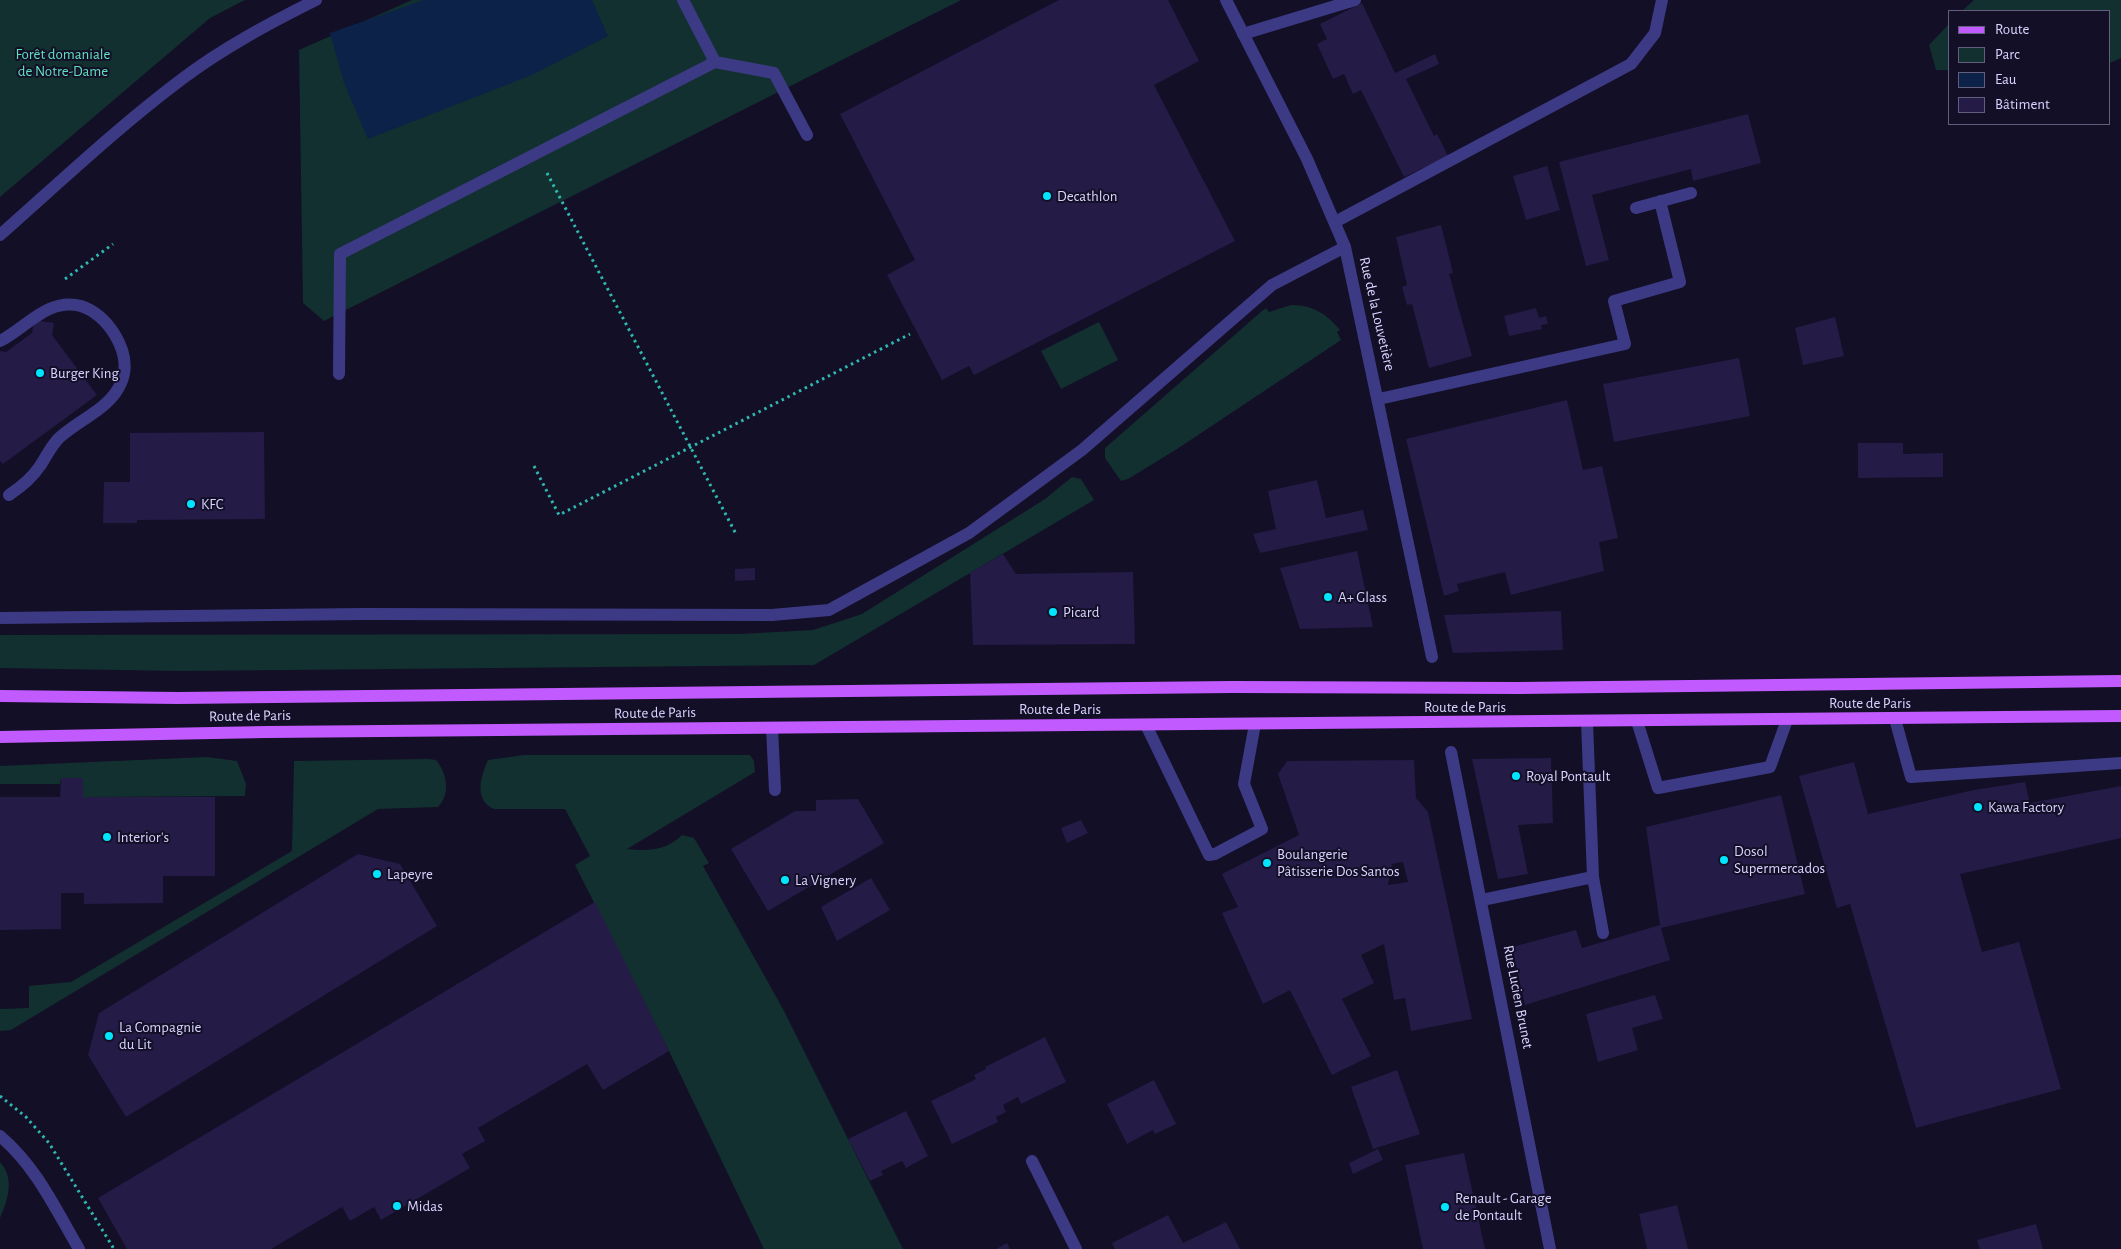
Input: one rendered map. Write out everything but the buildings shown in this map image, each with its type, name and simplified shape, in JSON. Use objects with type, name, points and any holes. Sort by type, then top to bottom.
[{"type":"main road","name":"Route de Paris","points":[[0,696],[198,698],[1232,687],[1519,688],[2121,681]]},
{"type":"main road","name":"Route de Paris","points":[[0,737],[268,732],[2121,716]]},
{"type":"street","points":[[0,235],[119,130],[182,79],[281,17],[316,0]]},
{"type":"street","points":[[683,0],[715,62]]},
{"type":"street","name":"Rue de la Louvetière","points":[[1226,0],[1307,159],[1345,247],[1379,399],[1432,657]]},
{"type":"street","points":[[1243,34],[1355,0]]},
{"type":"street","points":[[1335,222],[1632,64],[1655,33],[1662,0]]},
{"type":"street","points":[[339,374],[340,254],[536,153],[715,62],[774,73],[807,135]]},
{"type":"street","points":[[1636,208],[1691,192]]},
{"type":"street","points":[[1379,399],[1625,344],[1614,301],[1680,282],[1660,202]]},
{"type":"street","points":[[0,618],[363,614],[772,615],[829,610],[968,533],[1082,450],[1272,285],[1345,247]]},
{"type":"street","points":[[0,341],[46,310],[60,305],[73,304],[92,311],[108,325],[122,349],[125,365],[122,382],[112,398],[57,440],[33,475],[9,496]]},
{"type":"street","points":[[1895,719],[1911,777],[2121,763]]},
{"type":"street","points":[[1637,721],[1658,788],[1770,767],[1787,720]]},
{"type":"street","points":[[1587,722],[1593,877],[1603,933]]},
{"type":"street","points":[[1146,725],[1209,855],[1215,854],[1262,830],[1244,784],[1254,724]]},
{"type":"street","points":[[772,728],[775,790]]},
{"type":"street","name":"Rue Lucien Brunet","points":[[1451,752],[1550,1249]]},
{"type":"street","points":[[1482,900],[1593,877]]},
{"type":"street","points":[[0,1136],[41,1182],[79,1249]]},
{"type":"street","points":[[1032,1161],[1076,1249]]},
{"type":"path","points":[[536,153],[736,534]]},
{"type":"path","points":[[534,466],[559,515],[910,334]]},
{"type":"path","points":[[106,1246],[111,1243]]},
{"type":"green space","name":"Forêt domaniale de Notre-Dame","points":[[0,0],[245,0],[210,18],[0,197]]},
{"type":"green space","points":[[412,0],[961,0],[324,321],[303,303],[299,50]]},
{"type":"green space","points":[[1974,0],[2121,0],[2121,58],[2111,63],[2111,10],[1963,10]]},
{"type":"green space","points":[[1948,25],[1948,70],[1936,70],[1929,45]]},
{"type":"green space","points":[[1291,305],[1312,308],[1324,315],[1340,330],[1337,332],[1341,340],[1177,449],[1128,479],[1121,481],[1105,458],[1105,448],[1262,311],[1266,308],[1269,312]]},
{"type":"green space","points":[[1099,322],[1118,360],[1061,389],[1041,351]]},
{"type":"green space","points":[[1072,477],[1081,479],[1094,500],[814,665],[180,671],[0,668],[0,635],[740,634],[813,630],[862,614],[1045,499]]},
{"type":"green space","points":[[524,755],[750,755],[754,761],[755,772],[627,849],[656,849],[670,844],[682,835],[694,838],[709,863],[703,866],[783,1009],[903,1249],[764,1249],[669,1051],[575,865],[590,856],[565,809],[494,809],[483,800],[481,780],[488,760]]},
{"type":"green space","points":[[207,757],[237,761],[246,784],[245,796],[83,797],[83,778],[61,778],[60,784],[0,784],[0,766]]},
{"type":"green space","points":[[436,760],[445,777],[445,796],[438,807],[378,809],[11,1030],[0,1031],[0,1009],[29,1008],[29,986],[71,982],[292,851],[294,761]]},
{"type":"green space","points":[[0,1162],[5,1168],[9,1189],[0,1218]]},
{"type":"water","points":[[424,0],[592,0],[608,36],[532,75],[368,139],[344,83],[330,33]]},
{"type":"place","name":"Decathlon","points":[[1047,196]]},
{"type":"place","name":"Burger King","points":[[40,373]]},
{"type":"place","name":"KFC","points":[[191,504]]},
{"type":"place","name":"A+ Glass","points":[[1328,597]]},
{"type":"place","name":"Picard","points":[[1053,612]]},
{"type":"place","name":"Royal Pontault","points":[[1516,776]]},
{"type":"place","name":"Kawa Factory","points":[[1978,807]]},
{"type":"place","name":"Interior's","points":[[107,837]]},
{"type":"place","name":"Dosol Supermercados","points":[[1724,860]]},
{"type":"place","name":"Boulangerie Pâtisserie Dos Santos","points":[[1267,863]]},
{"type":"place","name":"Lapeyre","points":[[377,874]]},
{"type":"place","name":"La Vignery","points":[[785,880]]},
{"type":"place","name":"La Compagnie du Lit","points":[[109,1036]]},
{"type":"place","name":"Midas","points":[[397,1206]]},
{"type":"place","name":"Renault - Garage de Pontault","points":[[1445,1207]]}]
